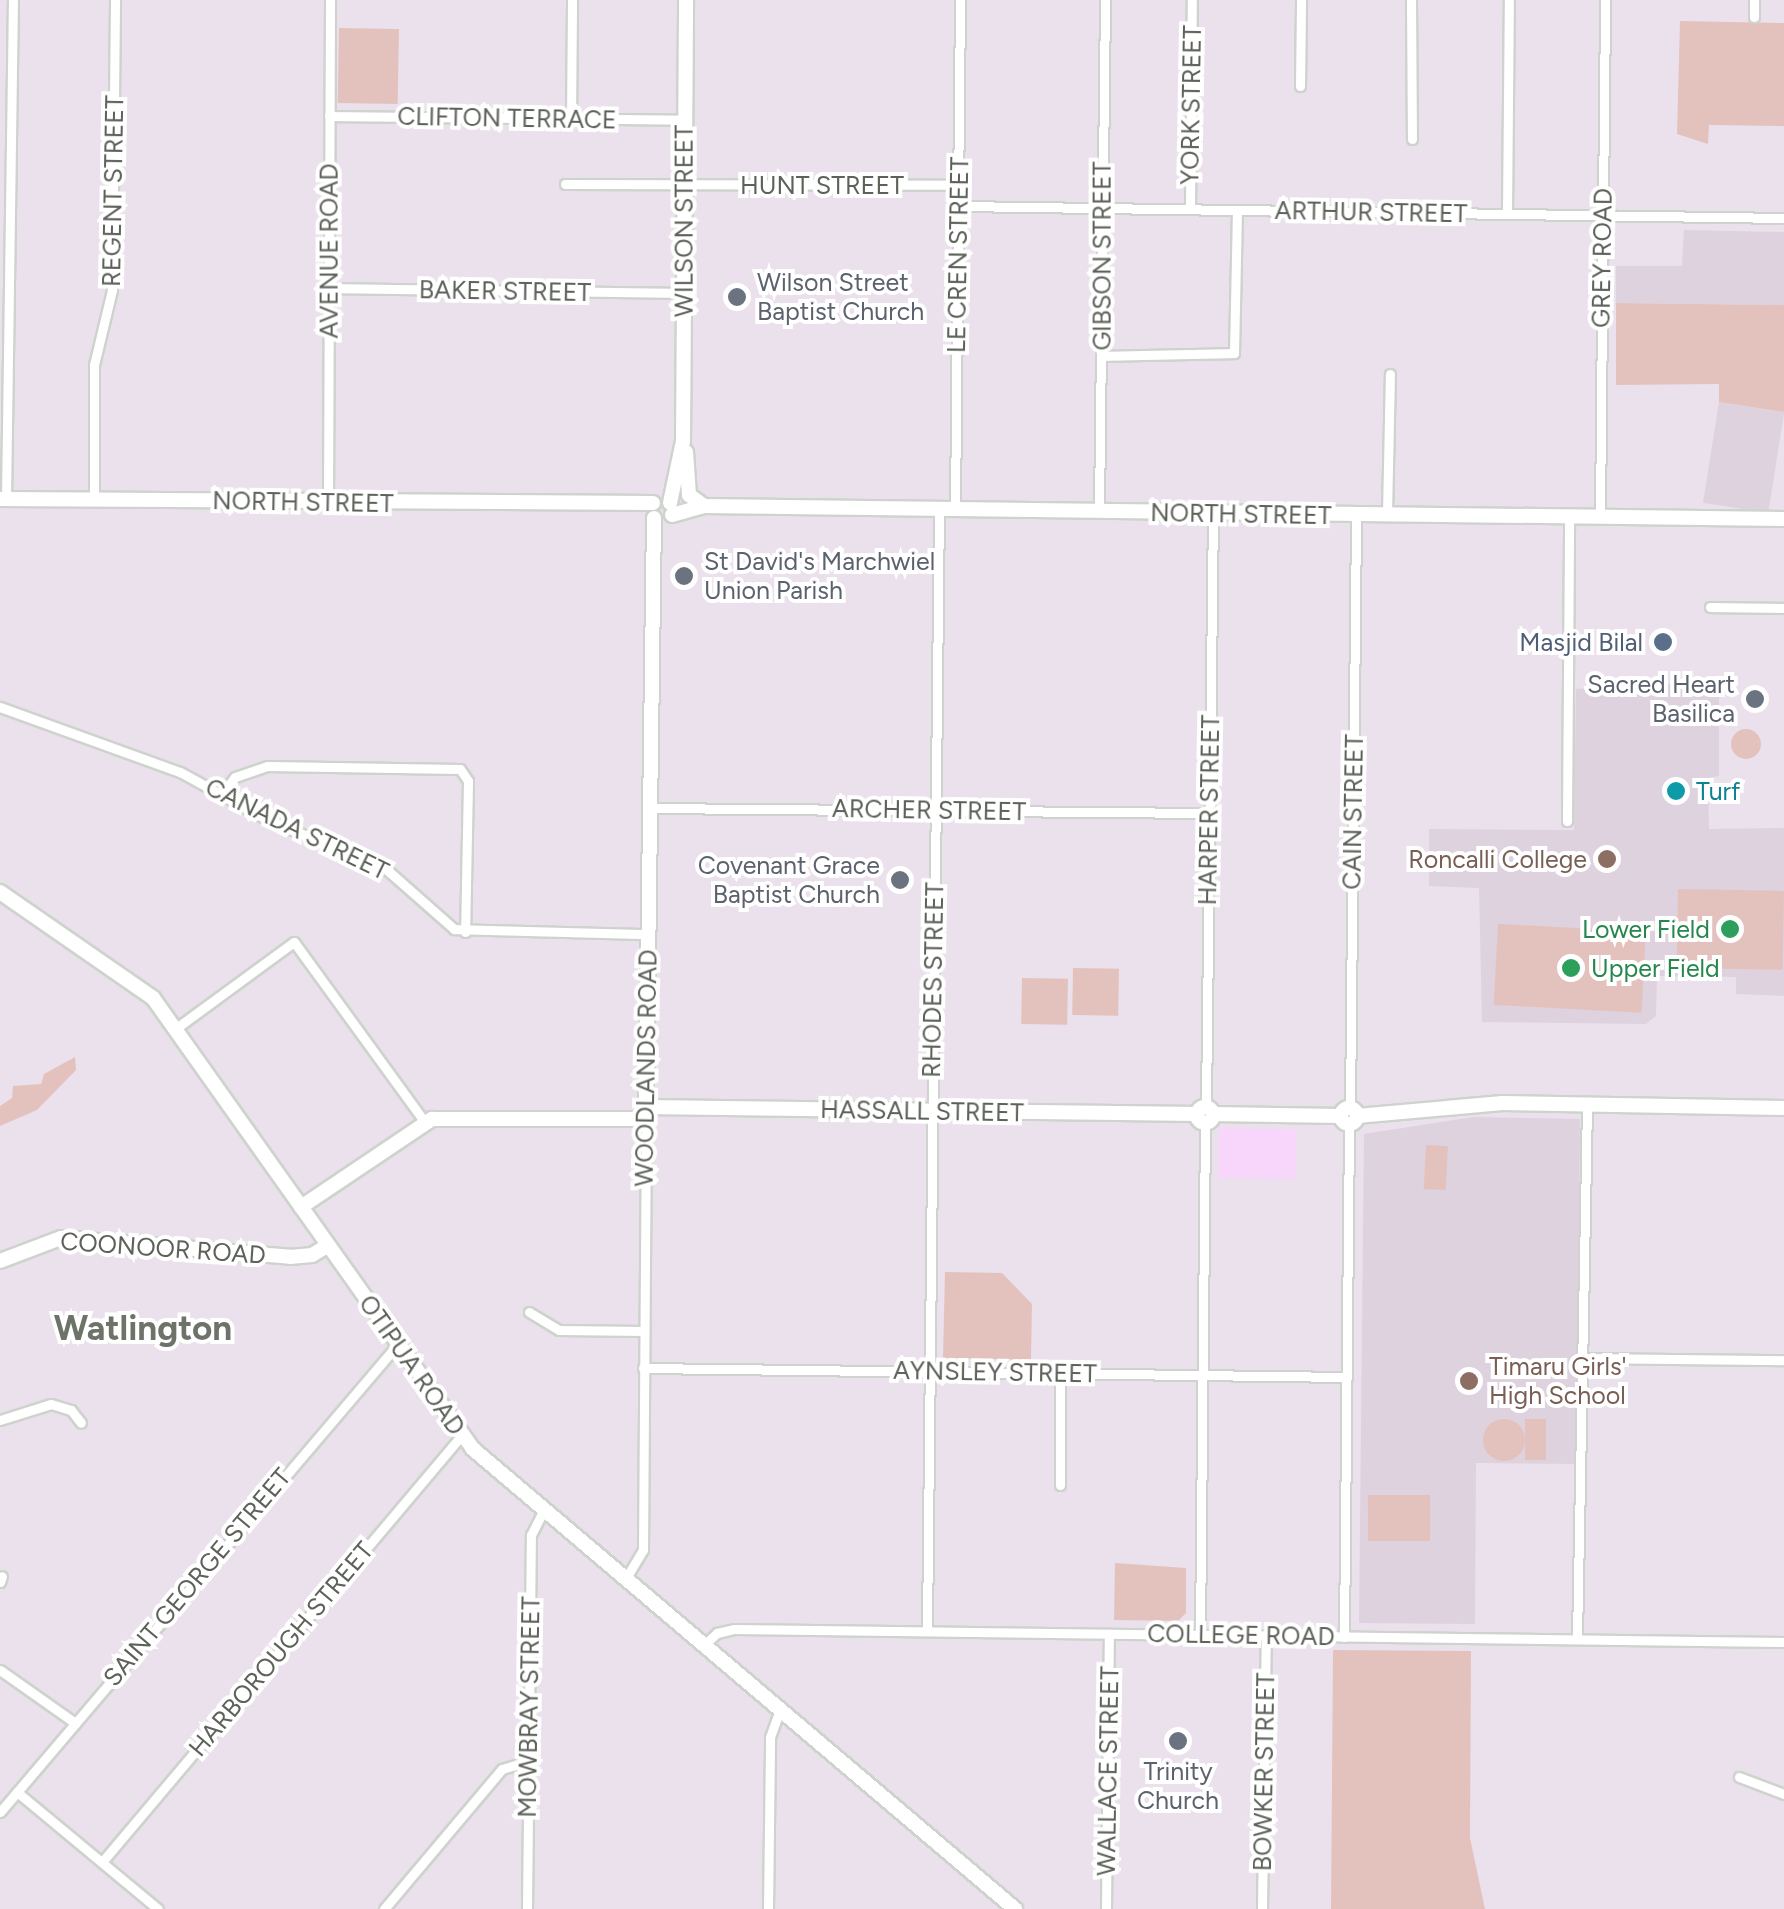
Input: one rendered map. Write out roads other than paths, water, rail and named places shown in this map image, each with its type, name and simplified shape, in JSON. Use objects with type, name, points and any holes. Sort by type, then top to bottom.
[{"type":"street","points":[[3,499],[5,90],[13,0]]},
{"type":"street","name":"REGENT STREET","points":[[94,500],[94,365],[112,290],[115,0]]},
{"type":"street","name":"AVENUE ROAD","points":[[328,502],[330,0]]},
{"type":"street","points":[[571,119],[572,0]]},
{"type":"street","name":"WILSON STREET","points":[[686,0],[683,441],[689,493],[701,507]]},
{"type":"street","name":"LE CREN STREET","points":[[947,510],[959,185],[960,0]]},
{"type":"street","name":"GIBSON STREET","points":[[1099,512],[1105,0]]},
{"type":"street","name":"YORK STREET","points":[[1190,209],[1192,0]]},
{"type":"street","points":[[1300,86],[1301,0]]},
{"type":"street","points":[[1411,0],[1412,139]]},
{"type":"street","points":[[1506,214],[1509,0]]},
{"type":"street","name":"GREY ROAD","points":[[1600,516],[1605,0]]},
{"type":"street","points":[[1754,0],[1754,17]]},
{"type":"street","name":"CLIFTON TERRACE","points":[[329,116],[685,120]]},
{"type":"street","name":"HUNT STREET","points":[[565,184],[959,185]]},
{"type":"street","name":"ARTHUR STREET","points":[[958,206],[1784,218]]},
{"type":"street","points":[[1102,356],[1234,353],[1237,210]]},
{"type":"street","name":"BAKER STREET","points":[[328,288],[683,293]]},
{"type":"street","points":[[1388,514],[1390,374]]},
{"type":"street","name":"WILSON STREET","points":[[662,510],[678,470],[683,441]]},
{"type":"street","name":"NORTH STREET","points":[[3,499],[606,505],[662,510],[701,507],[1784,519]]},
{"type":"street","name":"WOODLANDS ROAD","points":[[626,1578],[643,1550],[652,552],[662,510]]},
{"type":"street","name":"RHODES STREET","points":[[927,1631],[935,811],[947,510]]},
{"type":"street","name":"HARPER STREET","points":[[1200,1635],[1213,512]]},
{"type":"street","name":"CAIN STREET","points":[[1344,1636],[1356,516]]},
{"type":"street","points":[[1566,821],[1569,516]]},
{"type":"street","points":[[1710,607],[1784,608]]},
{"type":"street","name":"CANADA STREET","points":[[0,707],[180,772],[386,869],[437,918],[465,932]]},
{"type":"street","points":[[222,794],[235,777],[267,766],[460,770],[468,781],[465,932],[648,934]]},
{"type":"street","name":"ARCHER STREET","points":[[648,808],[1210,813]]},
{"type":"street","name":"OTIPUA ROAD","points":[[0,892],[137,984],[175,1029],[461,1436],[1016,1909]]},
{"type":"street","points":[[175,1029],[294,942],[424,1121],[301,1207]]},
{"type":"street","name":"HASSALL STREET","points":[[424,1121],[646,1113],[932,1111],[1349,1116],[1466,1104],[1784,1108]]},
{"type":"street","points":[[1577,1639],[1587,1105]]},
{"type":"street","name":"COONOOR ROAD","points":[[0,1261],[61,1238],[290,1257],[312,1256],[327,1246]]},
{"type":"street","points":[[529,1312],[559,1330],[644,1331]]},
{"type":"street","name":"SAINT GEORGE STREET","points":[[0,1812],[397,1345]]},
{"type":"street","points":[[1585,1358],[1784,1360]]},
{"type":"street","name":"AYNSLEY STREET","points":[[643,1368],[1347,1376]]},
{"type":"street","points":[[1060,1373],[1060,1485]]},
{"type":"street","points":[[0,1420],[51,1404],[70,1410],[81,1423]]},
{"type":"street","name":"HARBOROUGH STREET","points":[[102,1862],[461,1436]]},
{"type":"street","name":"MOWBRAY STREET","points":[[527,1909],[531,1535],[544,1510]]},
{"type":"street","name":"COLLEGE ROAD","points":[[704,1645],[725,1630],[1784,1642]]},
{"type":"street","name":"WALLACE STREET","points":[[1106,1909],[1109,1634]]},
{"type":"street","name":"BOWKER STREET","points":[[1262,1909],[1266,1636]]},
{"type":"street","points":[[0,1670],[74,1723]]},
{"type":"street","points":[[768,1909],[770,1737],[780,1709]]},
{"type":"street","points":[[384,1909],[502,1769],[528,1762]]},
{"type":"street","points":[[1739,1777],[1784,1794]]},
{"type":"street","points":[[17,1792],[158,1909]]},
{"type":"place","name":"Wilson Street Baptist Church","points":[[737,297]]},
{"type":"place","name":"St David's Marchwiel Union Parish","points":[[684,576]]},
{"type":"place","name":"Masjid Bilal","points":[[1663,642]]},
{"type":"place","name":"Sacred Heart Basilica","points":[[1755,699]]},
{"type":"place","name":"Turf","points":[[1676,791]]},
{"type":"place","name":"Roncalli College","points":[[1607,859]]},
{"type":"place","name":"Covenant Grace Baptist Church","points":[[900,880]]},
{"type":"place","name":"Lower Field","points":[[1730,929]]},
{"type":"place","name":"Upper Field","points":[[1571,968]]},
{"type":"place","name":"Timaru Girls' High School","points":[[1469,1381]]},
{"type":"place","name":"Trinity Church","points":[[1178,1741]]},
{"type":"district","name":"Watlington","points":[[143,1328]]}]
